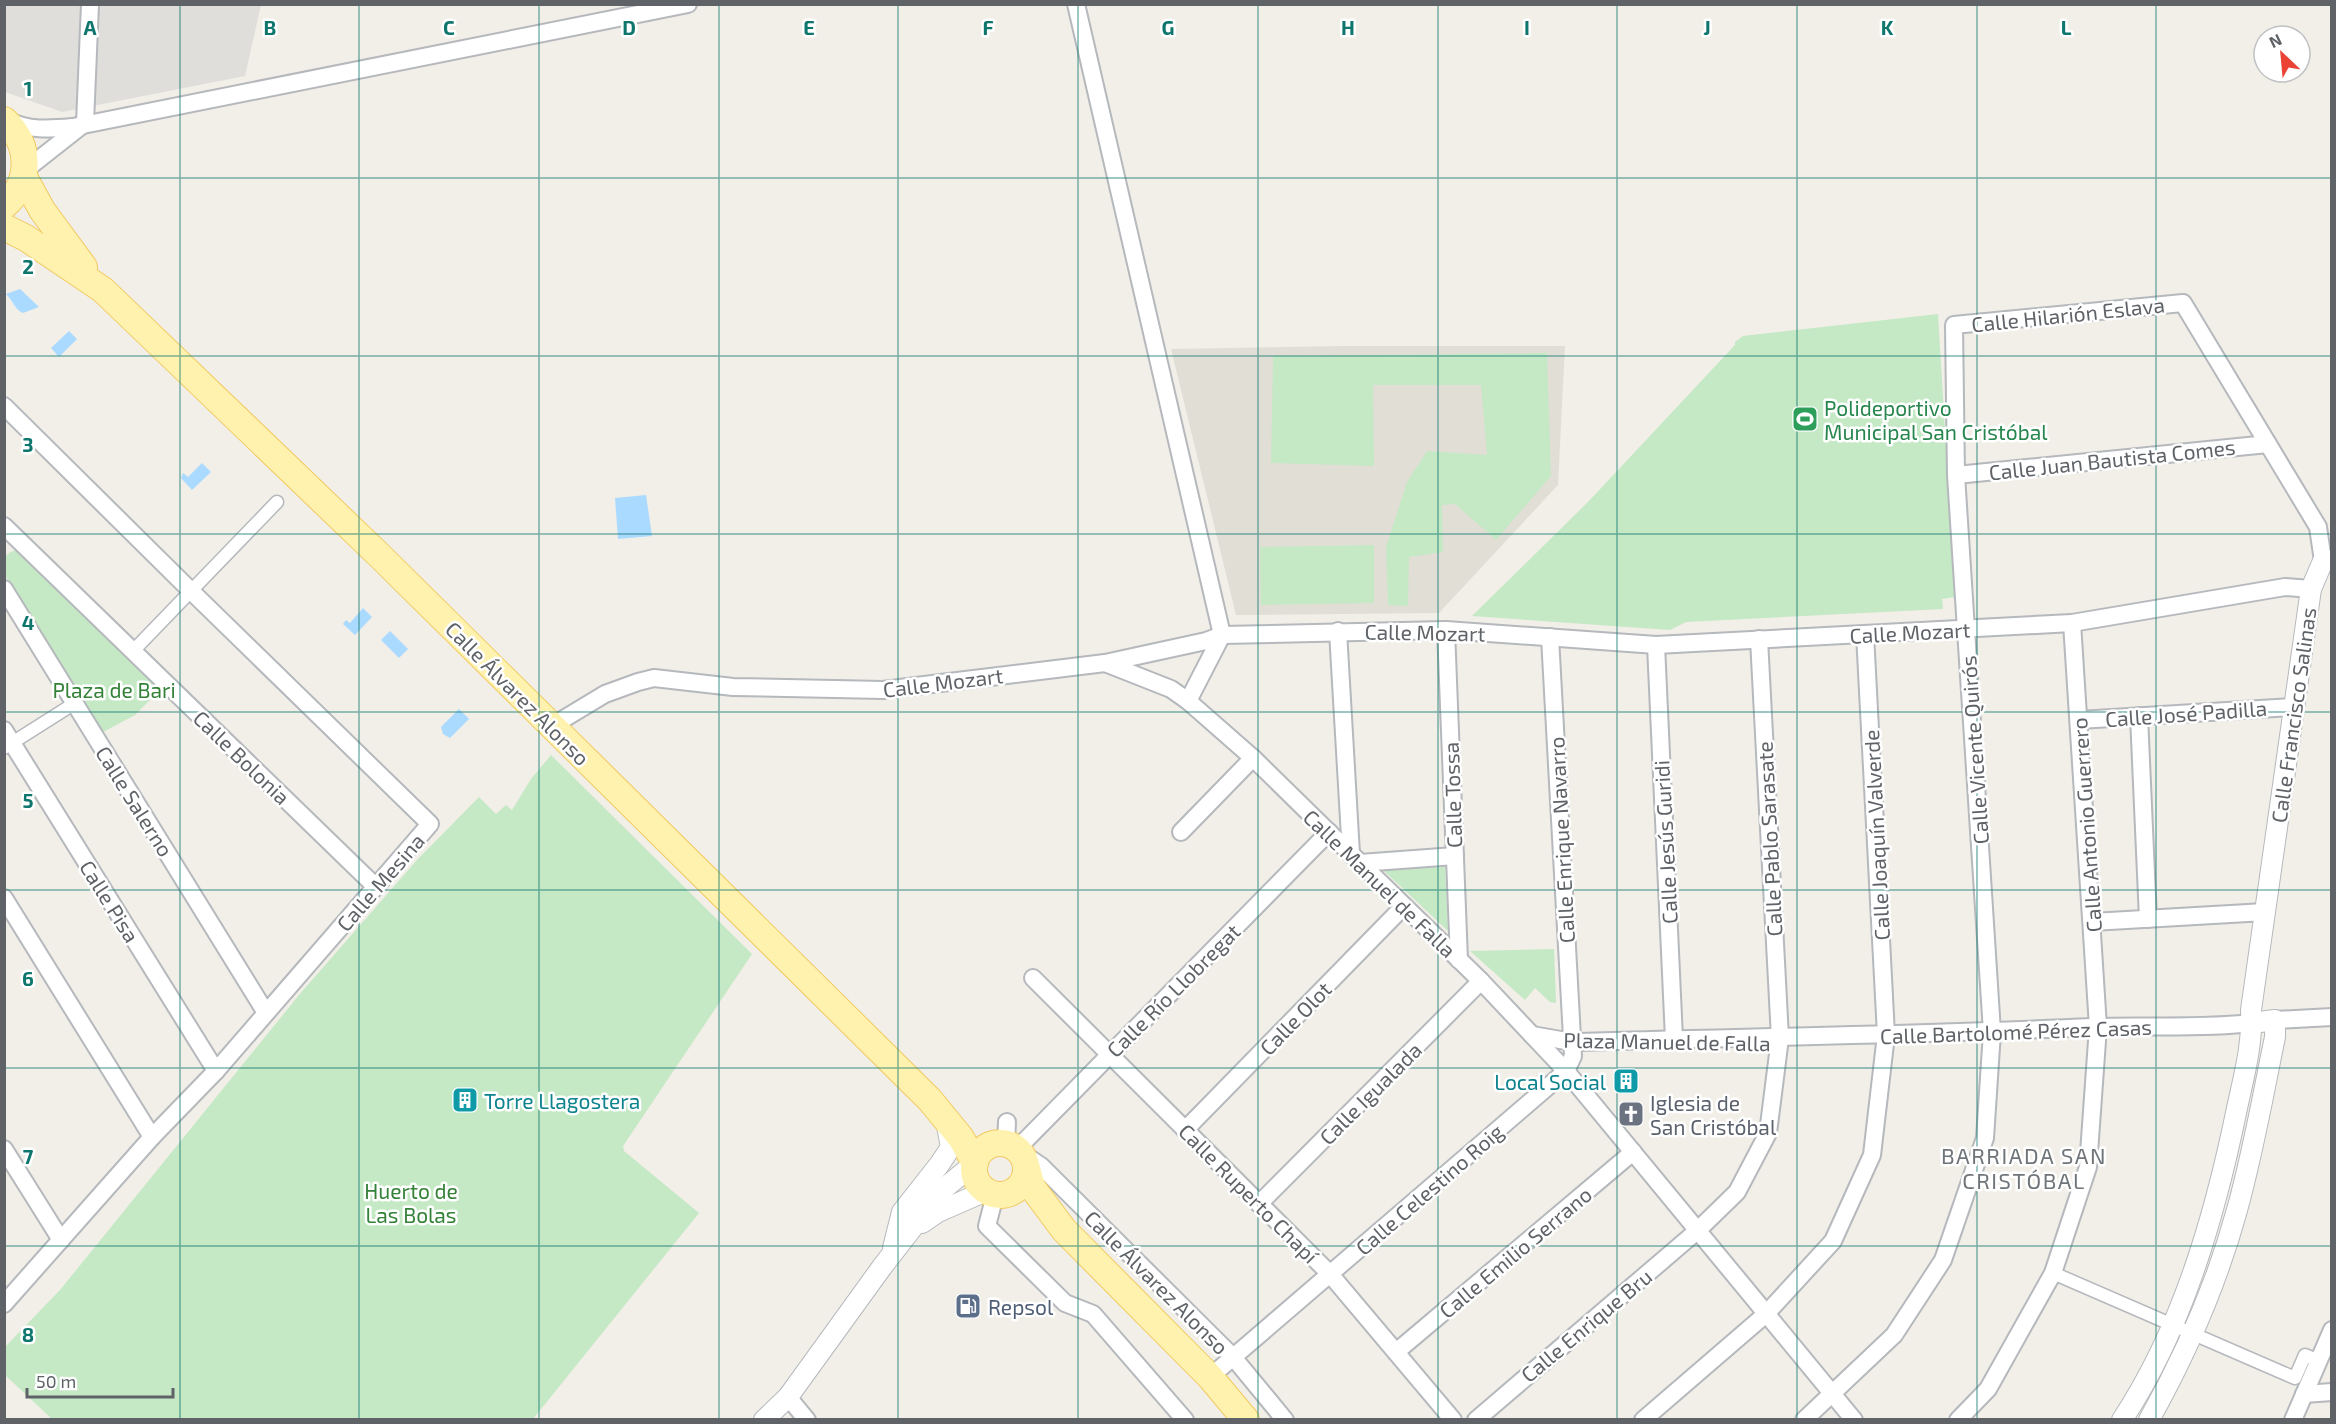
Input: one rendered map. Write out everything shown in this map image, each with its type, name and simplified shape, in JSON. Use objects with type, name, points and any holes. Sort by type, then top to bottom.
[{"type":"main road","points":[[4,120],[17,134],[24,154],[24,174],[17,193],[4,206]]},
{"type":"main road","name":"Calle Álvarez Alonso","points":[[24,174],[60,237],[103,290],[299,477],[936,1107],[964,1143],[975,1163],[976,1180],[994,1194],[1025,1203],[1064,1230]]},
{"type":"main road","name":"Calle Álvarez Alonso","points":[[4,227],[26,238],[103,290]]},
{"type":"main road","name":"Calle Álvarez Alonso","points":[[936,1107],[989,1140],[1013,1146],[1032,1187],[1064,1230],[1210,1377],[1246,1419]]},
{"type":"main road","points":[[975,1163],[980,1153],[987,1147],[1013,1146],[1026,1174],[1021,1186],[1009,1194],[994,1194]]},
{"type":"street","points":[[24,174],[85,123],[90,4]]},
{"type":"street","points":[[4,120],[39,129],[73,127],[688,4]]},
{"type":"street","points":[[1076,4],[1222,635],[1188,701]]},
{"type":"street","name":"Calle Hilarión Eslava","points":[[1954,325],[2183,303]]},
{"type":"street","name":"Calle Francisco Salinas","points":[[2122,1419],[2160,1352],[2201,1248],[2218,1193],[2250,1046],[2251,1010],[2311,589],[2327,561],[2318,527],[2183,303]]},
{"type":"street","name":"Calle Vicente Quirós","points":[[1804,1419],[1894,1335],[1942,1260],[1985,1138],[1992,1032],[1956,475],[1954,325]]},
{"type":"street","name":"Calle Mesina","points":[[4,406],[430,824],[216,1071],[152,1137],[4,1304]]},
{"type":"street","name":"Calle Juan Bautista Comes","points":[[1956,475],[2268,444]]},
{"type":"street","points":[[133,651],[277,502]]},
{"type":"street","name":"Calle Bolonia","points":[[4,526],[376,887]]},
{"type":"street","name":"Calle Mozart","points":[[552,726],[605,694],[638,681],[654,678],[733,687],[883,690],[1105,663],[1206,641],[1222,635],[1446,630],[1656,645],[2072,623],[2285,587],[2311,589]]},
{"type":"street","name":"Calle Salerno","points":[[4,589],[266,1013]]},
{"type":"street","name":"Calle Antonio Guerrero","points":[[1958,1419],[1988,1389],[2053,1273],[2088,1167],[2098,1027],[2072,623]]},
{"type":"street","name":"Calle Tossa","points":[[1446,630],[1459,960]]},
{"type":"street","points":[[1338,631],[1355,858],[1455,856]]},
{"type":"street","name":"Calle Joaquín Valverde","points":[[1643,1419],[1766,1314],[1833,1241],[1872,1155],[1886,1035],[1865,634]]},
{"type":"street","name":"Calle Enrique Navarro","points":[[1550,637],[1573,1056],[1566,1071]]},
{"type":"street","name":"Calle Pablo Sarasate","points":[[1759,639],[1780,1038]]},
{"type":"street","name":"Calle Jesús Guridi","points":[[1656,645],[1674,1039]]},
{"type":"street","name":"Calle Manuel de Falla","points":[[1105,663],[1171,689],[1253,758],[1481,981],[1566,1071]]},
{"type":"street","points":[[7,740],[75,704]]},
{"type":"street","name":"Calle José Padilla","points":[[2079,720],[2294,707]]},
{"type":"street","points":[[2139,716],[2148,918]]},
{"type":"street","name":"Calle Pisa","points":[[7,740],[216,1071]]},
{"type":"street","points":[[1181,832],[1253,758]]},
{"type":"street","name":"Calle Río Llobregat","points":[[1013,1146],[1109,1055],[1329,832]]},
{"type":"street","points":[[5,901],[152,1137]]},
{"type":"street","name":"Calle Olot","points":[[1185,1130],[1404,906]]},
{"type":"street","points":[[2092,922],[2265,912]]},
{"type":"street","name":"Calle Ruperto Chapí","points":[[1032,978],[1330,1274],[1454,1419]]},
{"type":"street","name":"Calle Igualada","points":[[1259,1204],[1481,981]]},
{"type":"street","points":[[2252,1023],[2331,1017]]},
{"type":"street","points":[[2149,1419],[2193,1334],[2223,1257],[2240,1201],[2276,1036],[2275,1020]]},
{"type":"street","name":"Calle Bartolomé Pérez Casas","points":[[1780,1038],[2098,1027],[2226,1026],[2252,1023]]},
{"type":"street","name":"Plaza Manuel de Falla","points":[[1532,1035],[1572,1042],[1780,1038],[1768,1132],[1737,1192],[1697,1231],[1566,1071]]},
{"type":"street","name":"Calle Celestino Roig","points":[[1210,1377],[1566,1071]]},
{"type":"street","points":[[886,1262],[902,1212],[951,1147],[949,1129],[936,1107]]},
{"type":"street","name":"Calle Álvarez Alonso","points":[[1013,1146],[1041,1166],[1233,1358],[1285,1419]]},
{"type":"street","points":[[4,1149],[61,1240]]},
{"type":"street","name":"Calle Emilio Serrano","points":[[1396,1352],[1633,1152]]},
{"type":"street","points":[[764,1419],[788,1397],[886,1262],[941,1191],[975,1163]]},
{"type":"street","points":[[886,1262],[913,1231],[930,1217],[994,1194]]},
{"type":"street","points":[[994,1194],[987,1226],[1065,1303],[1093,1314],[1185,1419]]},
{"type":"street","points":[[1697,1231],[1854,1419]]},
{"type":"street","name":"Calle Enrique Bru","points":[[1476,1419],[1697,1231]]},
{"type":"street","points":[[2053,1273],[2295,1378],[2305,1355],[2319,1361]]},
{"type":"street","points":[[2293,1419],[2331,1330]]},
{"type":"street","points":[[2304,1394],[2331,1392]]},
{"type":"street","points":[[788,1397],[807,1419]]},
{"type":"shaded area","points":[[5,5],[261,5],[245,76],[62,112],[5,92]]},
{"type":"shaded area","points":[[1565,346],[1558,485],[1439,613],[1236,615],[1171,349]]},
{"type":"green space","name":"Polideportivo Municipal San Cristóbal","points":[[1938,314],[1955,597],[1942,599],[1943,609],[1686,622],[1670,630],[1472,616],[1588,502],[1743,336]]},
{"type":"green space","points":[[1547,353],[1551,476],[1496,540],[1455,504],[1442,505],[1443,552],[1409,557],[1408,606],[1388,605],[1386,547],[1407,482],[1427,451],[1487,455],[1481,385],[1373,385],[1374,466],[1271,463],[1273,356]]},
{"type":"green space","points":[[1374,545],[1374,603],[1261,605],[1260,547]]},
{"type":"green space","name":"Plaza de Bari","points":[[20,549],[160,690],[135,715],[103,732],[5,575],[7,555]]},
{"type":"green space","name":"Huerto de Las Bolas","points":[[551,755],[752,954],[623,1146],[624,1151],[699,1213],[533,1419],[52,1419],[5,1375],[5,1347],[60,1290],[299,995],[417,860],[479,797],[496,814],[506,805],[512,810],[531,779]]},
{"type":"green space","points":[[1445,867],[1448,931],[1382,869]]},
{"type":"green space","points":[[1554,949],[1556,1003],[1550,1002],[1535,988],[1525,1000],[1470,951]]},
{"type":"water","points":[[20,289],[39,307],[23,313],[18,309],[6,294]]},
{"type":"water","points":[[69,331],[77,339],[59,357],[51,348]]},
{"type":"water","points":[[202,463],[211,472],[192,490],[181,478],[183,473],[188,477]]},
{"type":"water","points":[[646,495],[652,536],[618,539],[615,498]]},
{"type":"water","points":[[363,608],[372,617],[355,635],[343,624],[346,620],[350,623]]},
{"type":"water","points":[[390,631],[408,649],[399,658],[381,640]]},
{"type":"water","points":[[459,709],[469,719],[450,738],[443,734],[441,727]]},
{"type":"place","name":"Polideportivo Municipal San Cristóbal","points":[[1805,419]]},
{"type":"place","name":"Local Social","points":[[1626,1081]]},
{"type":"place","name":"Torre Llagostera","points":[[465,1100]]},
{"type":"place","name":"Iglesia de San Cristóbal","points":[[1631,1114]]},
{"type":"place","name":"Repsol","points":[[968,1306]]},
{"type":"district","name":"BARRIADA SAN CRISTÓBAL","points":[[2024,1168]]}]
